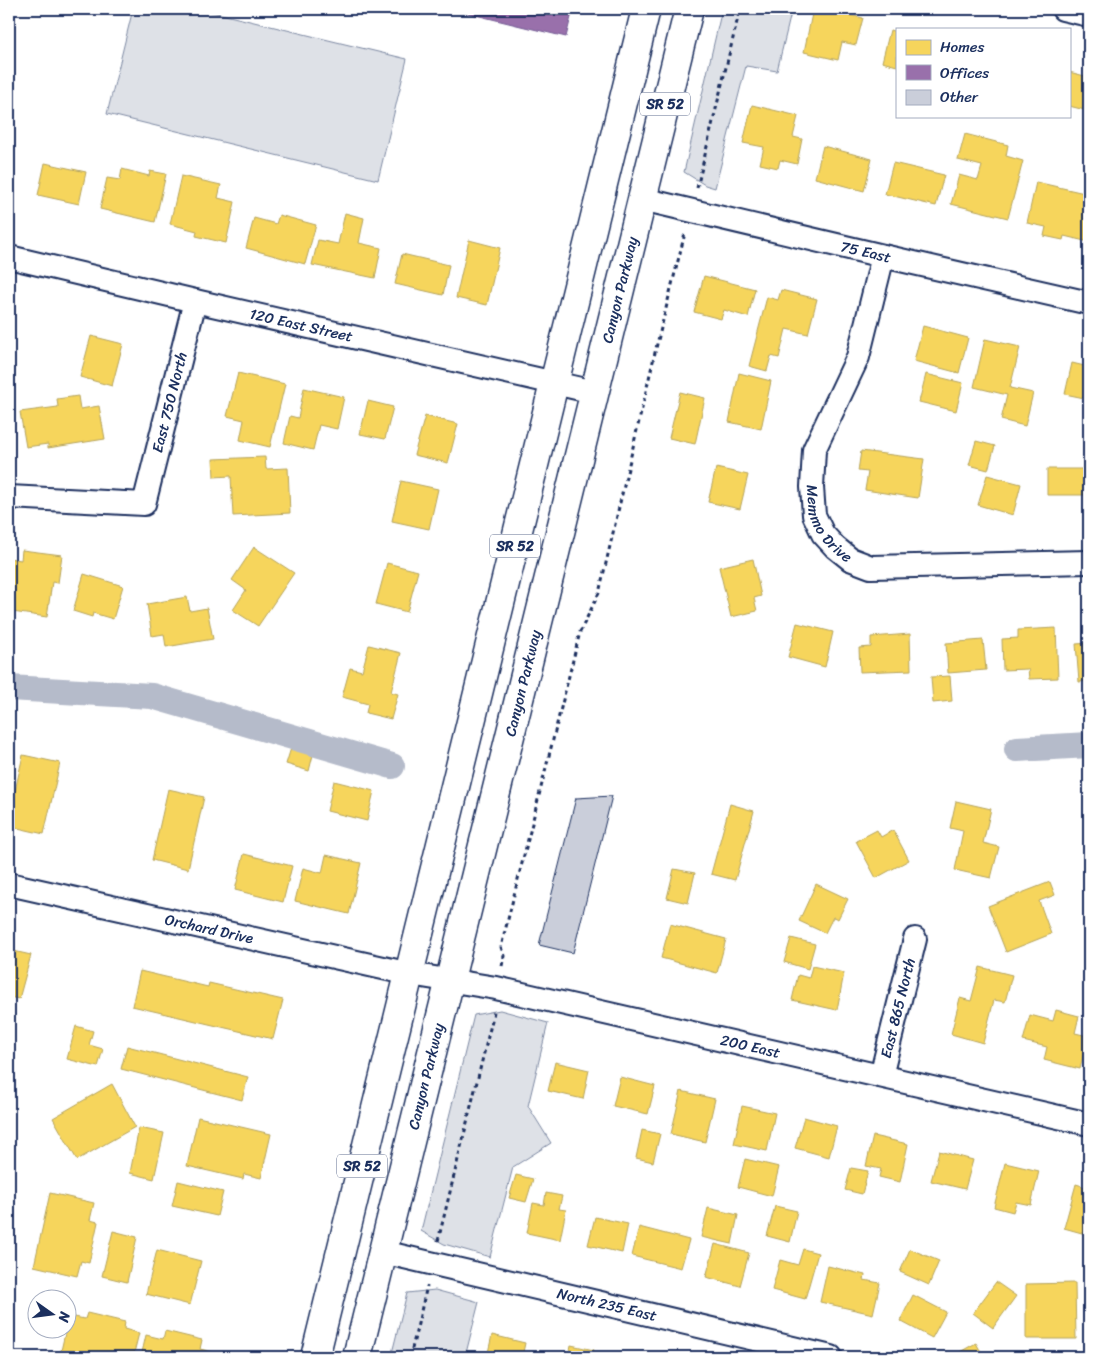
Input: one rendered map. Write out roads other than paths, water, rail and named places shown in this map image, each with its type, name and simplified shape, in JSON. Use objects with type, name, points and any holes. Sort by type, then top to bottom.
[{"type":"highway","name":"SR 52","points":[[315,1357],[646,9]]},
{"type":"highway","name":"Canyon Parkway","points":[[357,1357],[689,9]]},
{"type":"street","points":[[1063,9],[1089,15]]},
{"type":"street","name":"75 East","points":[[642,199],[1089,303]]},
{"type":"street","name":"Memmo Drive","points":[[883,256],[858,356],[814,450],[812,487],[814,515],[823,534],[850,559],[871,567],[1089,562]]},
{"type":"street","name":"120 East Street","points":[[9,257],[594,392]]},
{"type":"street","name":"East 750 North","points":[[9,497],[144,504],[195,301]]},
{"type":"street","name":"Orchard Drive","points":[[9,884],[410,974]]},
{"type":"street","name":"East 865 North","points":[[880,1076],[915,939]]},
{"type":"street","name":"200 East","points":[[410,974],[496,988],[1089,1124]]},
{"type":"street","name":"North 235 East","points":[[383,1252],[831,1357]]},
{"type":"waterway","points":[[9,688],[152,696],[392,766]]},
{"type":"waterway","points":[[1017,749],[1089,745]]}]
